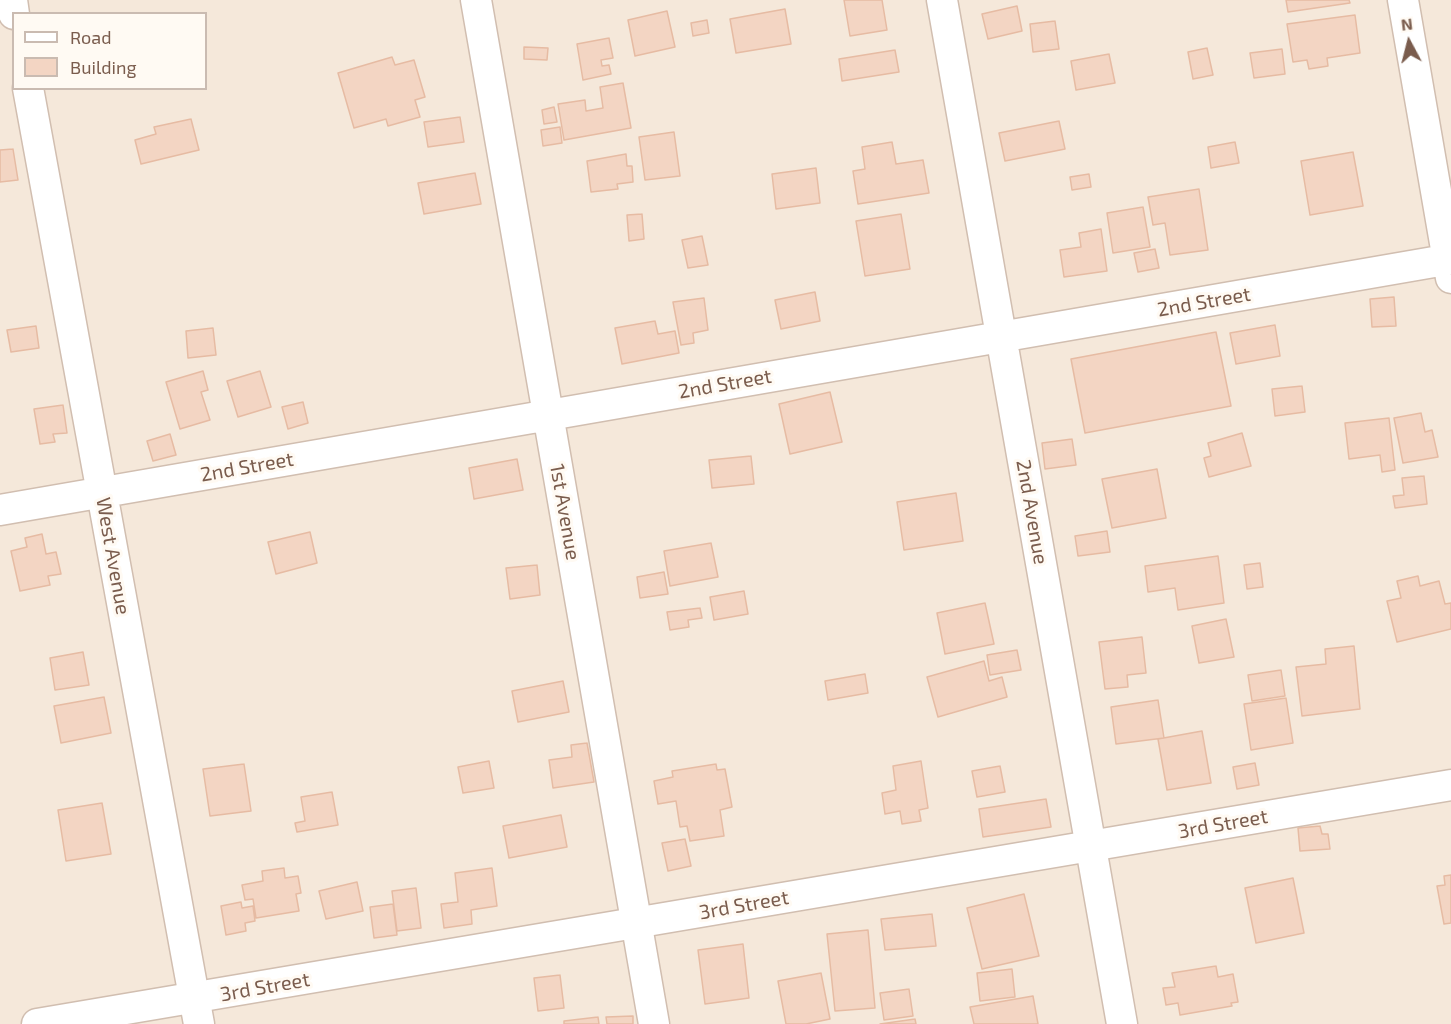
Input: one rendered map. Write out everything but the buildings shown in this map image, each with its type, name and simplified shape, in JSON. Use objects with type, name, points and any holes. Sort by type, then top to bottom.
[{"type":"street","name":"1st Avenue","points":[[476,0],[654,1024]]},
{"type":"street","name":"2nd Avenue","points":[[942,0],[1122,1024]]},
{"type":"street","points":[[1403,0],[1450,266]]},
{"type":"street","name":"West Avenue","points":[[28,90],[196,1011]]},
{"type":"street","name":"2nd Street","points":[[0,510],[1001,337],[1450,266]]},
{"type":"street","name":"3rd Street","points":[[37,1024],[196,1011],[636,924],[1451,785]]},
{"type":"shaded area","points":[[0,0],[1451,0],[1451,1024],[0,1024]]}]
